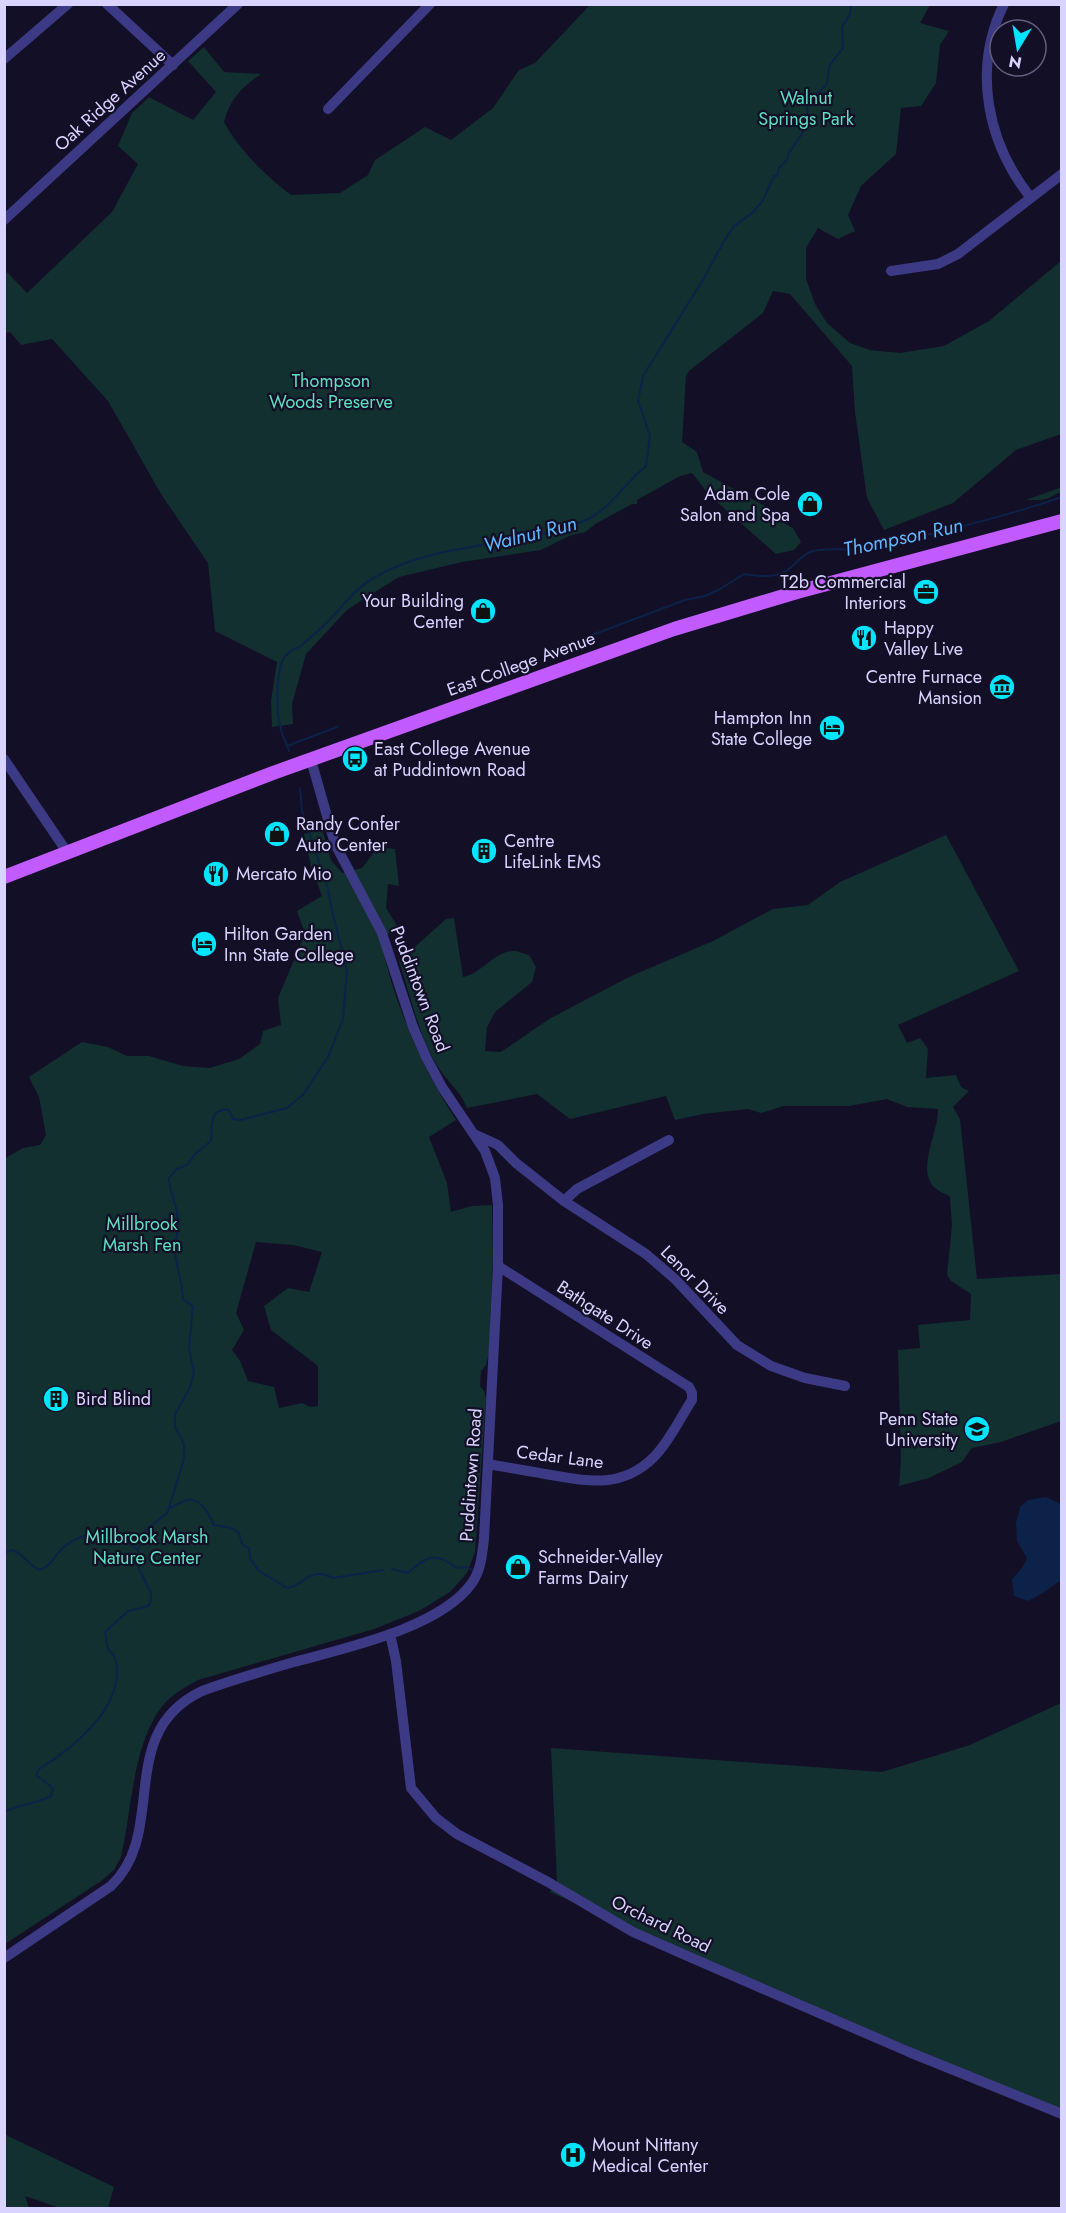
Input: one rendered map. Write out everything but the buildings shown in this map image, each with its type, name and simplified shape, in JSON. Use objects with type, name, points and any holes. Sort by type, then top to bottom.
[{"type":"main road","name":"East College Avenue","points":[[4,877],[311,760],[674,628],[797,592],[1062,521]]},
{"type":"street","points":[[4,59],[68,4]]},
{"type":"street","points":[[107,4],[173,65]]},
{"type":"street","name":"Oak Ridge Avenue","points":[[4,220],[238,4]]},
{"type":"street","points":[[328,109],[430,4]]},
{"type":"street","points":[[1004,4],[993,34],[988,58],[986,81],[988,104],[999,144],[1015,177],[1031,198]]},
{"type":"street","points":[[891,271],[927,266],[958,254],[1062,174]]},
{"type":"street","points":[[4,759],[67,852]]},
{"type":"street","name":"Puddintown Road","points":[[4,1958],[111,1886],[124,1872],[134,1849],[156,1736],[167,1715],[178,1705],[195,1694],[220,1684],[390,1634],[422,1620],[457,1599],[473,1581],[481,1564],[498,1266],[498,1204],[495,1178],[485,1151],[426,1057],[413,1027],[382,933],[335,844],[311,760]]},
{"type":"street","name":"Lenor Drive","points":[[473,1134],[498,1145],[564,1201],[646,1254],[675,1279],[737,1345],[771,1366],[805,1378],[845,1386]]},
{"type":"street","points":[[564,1201],[577,1189],[669,1140]]},
{"type":"street","name":"Bathgate Drive","points":[[498,1266],[689,1387],[692,1394]]},
{"type":"street","name":"Cedar Lane","points":[[488,1464],[587,1481],[606,1481],[624,1477],[655,1456],[692,1400],[692,1394]]},
{"type":"street","name":"Orchard Road","points":[[390,1634],[396,1661],[411,1788],[436,1818],[457,1834],[548,1882],[633,1932],[909,2052],[1062,2114]]},
{"type":"green space","name":"Thompson Woods Preserve","points":[[590,5],[930,5],[920,23],[949,31],[940,45],[936,83],[921,106],[901,108],[896,154],[861,186],[848,215],[855,231],[838,239],[818,228],[806,248],[806,279],[815,304],[827,323],[850,343],[870,350],[900,353],[944,346],[989,321],[1061,261],[1061,434],[1016,450],[953,503],[884,530],[867,498],[855,412],[852,366],[790,294],[773,291],[763,313],[689,371],[686,376],[682,442],[697,452],[703,472],[765,506],[780,521],[793,528],[801,542],[794,550],[776,554],[709,495],[692,473],[680,476],[637,500],[637,504],[632,504],[585,532],[569,536],[541,550],[462,562],[399,577],[381,588],[347,610],[306,654],[292,704],[293,724],[272,727],[271,701],[277,662],[215,631],[208,563],[161,494],[108,401],[52,339],[21,345],[10,332],[5,333],[5,274],[7,272],[27,293],[112,212],[138,164],[118,146],[132,113],[149,97],[193,120],[216,92],[188,61],[204,47],[224,72],[261,74],[238,94],[224,122],[254,162],[291,195],[340,193],[368,175],[375,160],[425,127],[451,140],[493,108],[519,70],[535,63]]},
{"type":"green space","points":[[1062,487],[1061,492],[1046,499],[1026,500]]},
{"type":"green space","points":[[322,829],[331,860],[342,873],[362,868],[378,847],[395,849],[399,886],[388,884],[386,908],[399,929],[380,938],[393,986],[410,1032],[431,1077],[456,1120],[429,1137],[447,1183],[451,1212],[471,1206],[492,1205],[493,1258],[489,1353],[486,1365],[481,1371],[480,1386],[486,1399],[475,1552],[467,1573],[450,1592],[419,1611],[374,1629],[198,1680],[170,1698],[156,1716],[140,1753],[121,1857],[114,1870],[5,1944],[4,1159],[23,1148],[40,1145],[46,1135],[39,1097],[29,1077],[82,1042],[108,1047],[127,1056],[149,1056],[183,1066],[210,1068],[239,1059],[260,1044],[263,1031],[281,1025],[278,998],[305,934],[297,911],[322,896],[311,866],[304,834]],"holes":[[[256,1242],[293,1245],[322,1252],[309,1292],[288,1288],[264,1306],[271,1330],[318,1366],[318,1406],[310,1407],[302,1403],[279,1408],[274,1387],[248,1381],[240,1361],[232,1350],[244,1330],[236,1313]]]},
{"type":"green space","points":[[946,835],[1019,971],[898,1025],[907,1043],[920,1038],[928,1049],[926,1078],[956,1075],[961,1087],[969,1091],[953,1107],[960,1119],[977,1279],[1061,1274],[1061,1421],[1001,1442],[972,1448],[962,1462],[929,1478],[899,1486],[901,1459],[898,1350],[920,1348],[918,1325],[970,1320],[971,1294],[951,1281],[947,1275],[952,1225],[950,1197],[934,1187],[927,1170],[938,1109],[907,1107],[887,1099],[849,1106],[784,1106],[761,1113],[748,1109],[675,1120],[666,1096],[570,1119],[537,1094],[467,1108],[429,1050],[419,1026],[399,961],[446,919],[454,918],[463,977],[476,972],[501,954],[517,951],[529,955],[536,967],[532,982],[495,1012],[487,1027],[485,1051],[501,1052],[549,1019],[629,977],[713,941],[773,909],[808,905],[840,882]]},
{"type":"green space","points":[[1061,1703],[1061,2117],[550,1892],[557,1880],[551,1748],[882,1772],[970,1745]]},
{"type":"green space","points":[[4,2134],[114,2187],[108,2208],[60,2208],[25,2196],[29,2208],[5,2208]]},
{"type":"water","points":[[1046,1497],[1061,1504],[1061,1580],[1028,1601],[1014,1596],[1012,1579],[1027,1558],[1017,1541],[1016,1523],[1020,1507],[1028,1500]]},
{"type":"waterway","name":"Walnut Run","points":[[289,751],[281,732],[278,710],[277,690],[281,664],[288,653],[315,634],[360,587],[400,565],[426,557],[452,550],[534,536],[586,520],[610,503],[646,466],[650,436],[638,401],[643,376],[733,227],[752,213],[762,202],[774,176],[777,176],[779,168],[787,160],[789,153],[809,123],[807,108],[811,100],[827,84],[829,66],[843,48],[842,27],[850,14],[851,4]]},
{"type":"waterway","name":"Thompson Run","points":[[547,652],[685,600],[705,596],[744,574],[767,576],[779,574],[810,552],[823,549],[858,549],[915,538],[1062,497]]},
{"type":"waterway","points":[[287,746],[337,727]]},
{"type":"waterway","name":"Thompson Run","points":[[138,1550],[146,1530],[167,1513],[169,1508],[184,1459],[184,1444],[175,1427],[175,1415],[190,1387],[194,1373],[189,1348],[193,1306],[183,1299],[175,1252],[178,1219],[169,1178],[177,1169],[187,1165],[195,1154],[211,1141],[212,1120],[217,1112],[229,1110],[233,1119],[240,1120],[287,1108],[303,1095],[328,1057],[343,1019],[347,970],[328,889],[302,811],[300,788]]},
{"type":"waterway","points":[[169,1508],[187,1500],[197,1501],[214,1525],[232,1528],[239,1533],[242,1544],[249,1548],[250,1558],[258,1570],[287,1588],[312,1575],[318,1574],[333,1578],[383,1570]]},
{"type":"waterway","points":[[4,1553],[13,1550],[39,1570],[47,1566],[63,1548],[81,1537],[90,1535],[111,1537],[130,1544],[138,1550],[139,1569],[151,1593],[149,1605],[128,1611],[105,1632],[108,1649],[116,1663],[116,1685],[102,1714],[91,1727],[79,1740],[39,1769],[36,1775],[53,1788],[51,1796],[4,1812]]},
{"type":"waterway","points":[[392,1569],[408,1573],[425,1560],[437,1557],[456,1568],[467,1567],[474,1571]]},
{"type":"place","name":"Adam Cole Salon and Spa","points":[[810,504]]},
{"type":"place","name":"T2b Commercial Interiors","points":[[926,592]]},
{"type":"place","name":"Your Building Center","points":[[483,611]]},
{"type":"place","name":"Happy Valley Live","points":[[864,638]]},
{"type":"place","name":"Centre Furnace Mansion","points":[[1002,687]]},
{"type":"place","name":"Hampton Inn State College","points":[[832,728]]},
{"type":"place","name":"East College Avenue at Puddintown Road","points":[[355,759]]},
{"type":"place","name":"Randy Confer Auto Center","points":[[277,834]]},
{"type":"place","name":"Centre LifeLink EMS","points":[[484,851]]},
{"type":"place","name":"Mercato Mio","points":[[216,874]]},
{"type":"place","name":"Hilton Garden Inn State College","points":[[204,944]]},
{"type":"place","name":"Bird Blind","points":[[56,1399]]},
{"type":"place","name":"Penn State University","points":[[977,1429]]},
{"type":"place","name":"Schneider-Valley Farms Dairy","points":[[518,1567]]},
{"type":"place","name":"Mount Nittany Medical Center","points":[[573,2155]]},
{"type":"park label","name":"Walnut Springs Park","points":[[806,108]]},
{"type":"park label","name":"Millbrook Marsh Fen","points":[[142,1234]]},
{"type":"park label","name":"Millbrook Marsh Nature Center","points":[[147,1547]]}]
